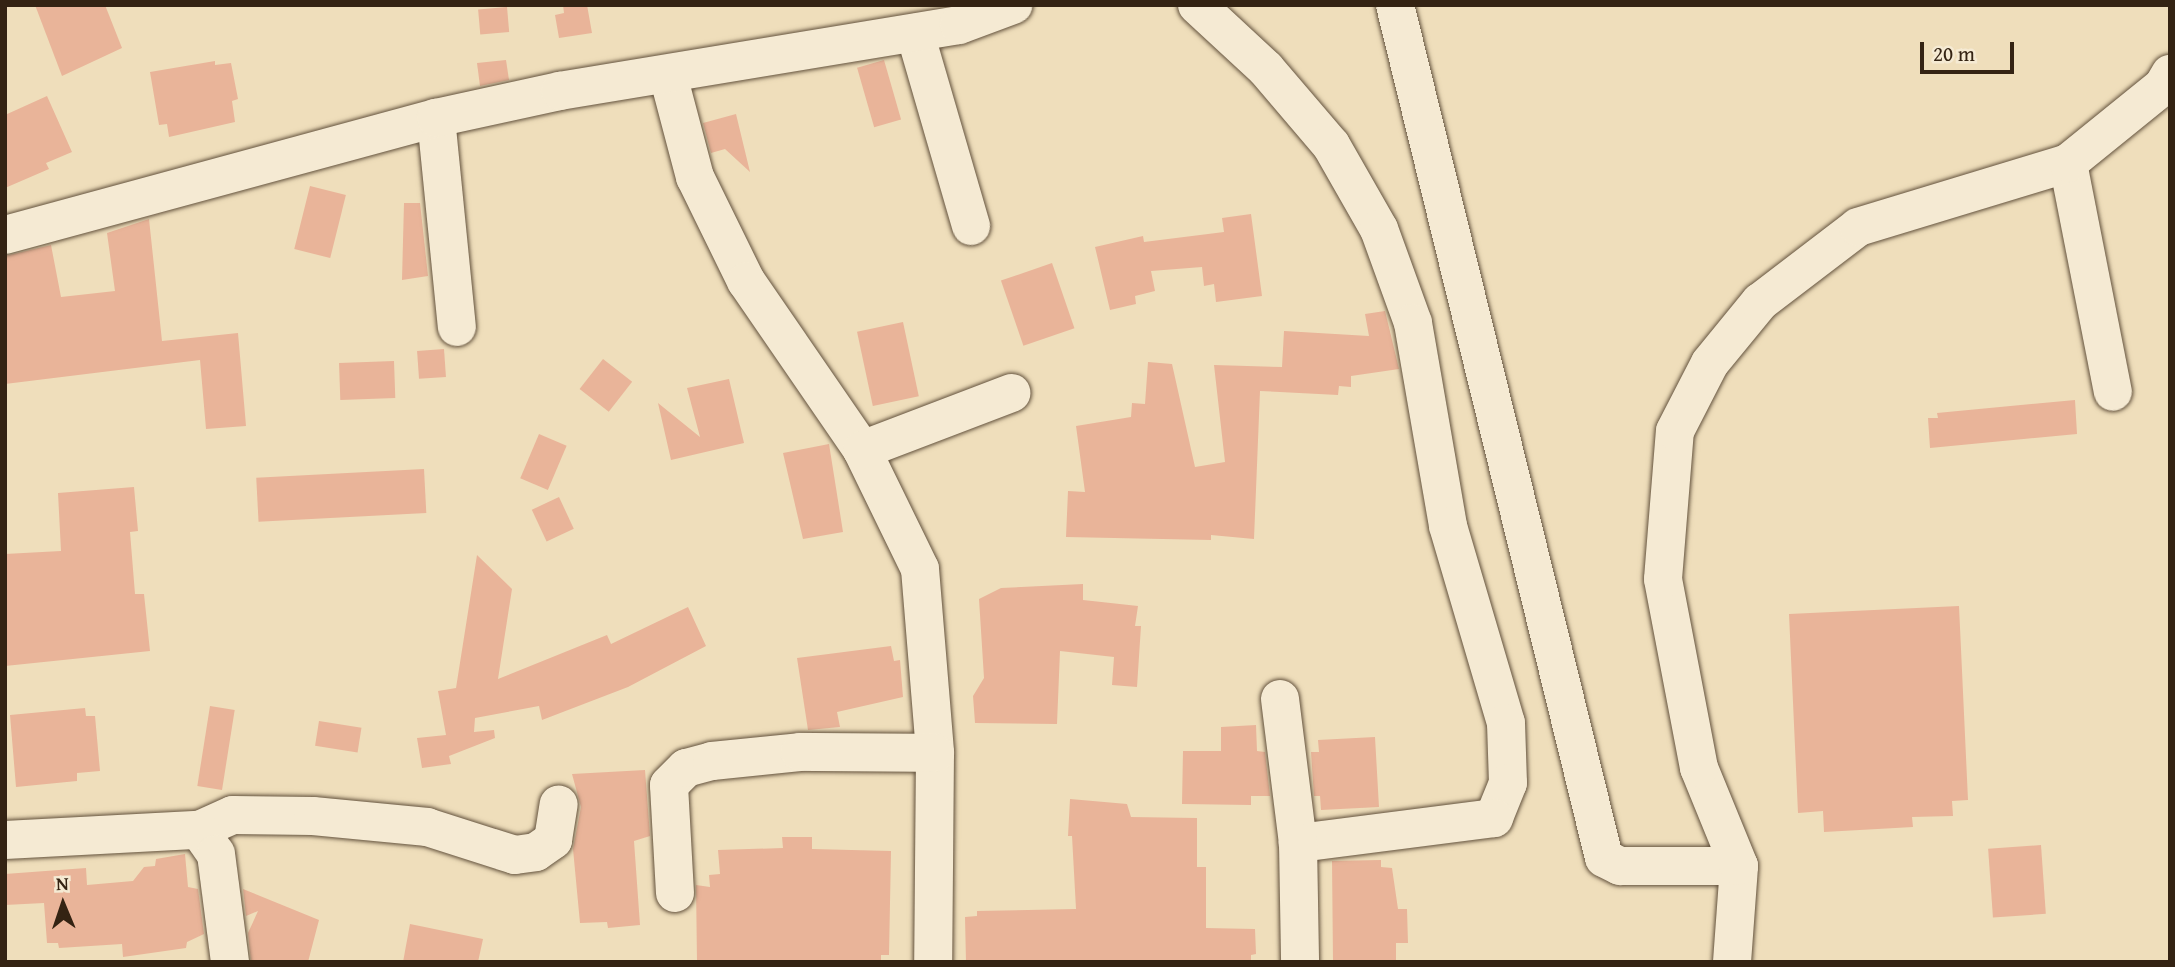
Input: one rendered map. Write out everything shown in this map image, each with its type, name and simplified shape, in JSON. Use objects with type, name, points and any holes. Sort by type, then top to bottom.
[{"type":"street","points":[[5,235],[436,118],[560,91],[915,33],[958,15],[1013,5]]},
{"type":"street","points":[[1197,5],[1266,69],[1331,145],[1379,229],[1413,323],[1448,526],[1506,723],[1508,783],[1494,818],[1298,843]]},
{"type":"street","points":[[1395,5],[1604,858],[1620,866],[1739,866]]},
{"type":"street","points":[[915,33],[971,226]]},
{"type":"street","points":[[1732,962],[1739,866],[1699,768],[1669,631],[1663,579],[1675,431],[1710,363],[1760,302],[1858,227],[2068,163],[2163,86],[2170,74]]},
{"type":"street","points":[[668,75],[695,177],[746,281],[862,450],[920,569],[935,753],[933,962]]},
{"type":"street","points":[[436,118],[457,327]]},
{"type":"street","points":[[2068,163],[2113,392]]},
{"type":"street","points":[[862,450],[1011,393]]},
{"type":"street","points":[[1280,699],[1298,843],[1300,962]]},
{"type":"street","points":[[675,893],[669,785],[685,768],[712,761],[800,752],[935,753]]},
{"type":"street","points":[[5,840],[199,830],[233,815],[313,816],[427,827],[515,855],[536,852],[553,840],[559,804]]},
{"type":"street","points":[[199,830],[216,854],[230,962]]},
{"type":"building","points":[[35,5],[105,5],[122,48],[62,76]]},
{"type":"building","points":[[563,5],[587,5],[592,33],[559,38],[555,15],[564,13]]},
{"type":"building","points":[[507,7],[509,32],[480,34],[478,10]]},
{"type":"building","points":[[506,60],[509,80],[480,86],[477,63]]},
{"type":"building","points":[[884,60],[901,120],[874,127],[857,68]]},
{"type":"building","points":[[215,61],[215,65],[231,63],[238,99],[232,101],[235,122],[169,137],[167,124],[159,125],[150,72]]},
{"type":"building","points":[[47,96],[72,152],[46,163],[49,169],[5,188],[5,115]]},
{"type":"building","points":[[736,114],[750,172],[725,149],[711,153],[703,123]]},
{"type":"building","points":[[310,186],[346,195],[330,258],[294,249]]},
{"type":"building","points":[[404,203],[420,203],[428,276],[402,280]]},
{"type":"building","points":[[1251,214],[1262,296],[1216,302],[1214,284],[1204,286],[1202,267],[1151,271],[1155,291],[1135,296],[1136,304],[1110,310],[1095,247],[1143,236],[1144,242],[1224,232],[1222,218]]},
{"type":"building","points":[[149,219],[162,341],[238,333],[246,426],[206,429],[200,360],[5,384],[5,256],[51,245],[61,297],[115,291],[107,233]]},
{"type":"building","points":[[1052,263],[1074,328],[1023,346],[1001,281]]},
{"type":"building","points":[[1385,311],[1399,369],[1351,376],[1351,387],[1339,386],[1338,395],[1260,391],[1254,539],[1211,535],[1211,540],[1066,537],[1068,491],[1085,492],[1076,426],[1131,417],[1132,403],[1145,404],[1148,362],[1172,364],[1195,467],[1225,462],[1214,365],[1282,367],[1284,331],[1369,336],[1365,314]]},
{"type":"building","points":[[903,322],[919,396],[873,406],[857,332]]},
{"type":"building","points":[[444,349],[446,377],[419,379],[417,351]]},
{"type":"building","points":[[603,359],[632,382],[609,412],[580,389]]},
{"type":"building","points":[[394,361],[395,398],[340,400],[339,363]]},
{"type":"building","points":[[729,379],[744,443],[671,460],[658,403],[700,437],[687,388]]},
{"type":"building","points":[[2075,400],[2077,434],[1930,448],[1928,418],[1938,418],[1937,413]]},
{"type":"building","points":[[539,434],[567,446],[548,490],[520,478]]},
{"type":"building","points":[[829,444],[843,532],[803,539],[783,453]]},
{"type":"building","points":[[424,469],[426,513],[259,522],[256,478]]},
{"type":"building","points":[[134,487],[138,531],[130,532],[135,594],[144,594],[150,651],[5,666],[5,554],[61,551],[58,493]]},
{"type":"building","points":[[559,497],[574,529],[547,541],[532,510]]},
{"type":"building","points":[[477,555],[512,589],[498,679],[607,635],[611,644],[688,607],[706,646],[628,687],[542,720],[539,706],[475,718],[474,732],[494,730],[495,738],[449,756],[451,764],[422,768],[417,738],[446,735],[438,691],[456,688]]},
{"type":"building","points":[[1083,584],[1083,600],[1138,606],[1135,626],[1141,626],[1137,687],[1112,685],[1114,657],[1060,651],[1057,724],[975,723],[973,696],[984,678],[979,599],[1001,588]]},
{"type":"building","points":[[1959,606],[1968,800],[1952,801],[1953,816],[1912,817],[1913,827],[1824,832],[1823,811],[1798,813],[1789,614]]},
{"type":"building","points":[[891,646],[894,661],[900,660],[903,697],[837,712],[840,727],[808,730],[797,658]]},
{"type":"building","points":[[210,706],[235,710],[222,790],[197,786]]},
{"type":"building","points":[[85,708],[86,716],[95,716],[100,771],[77,773],[77,781],[16,787],[10,715]]},
{"type":"building","points":[[319,721],[361,728],[358,752],[315,746]]},
{"type":"building","points":[[1256,725],[1257,751],[1265,752],[1270,796],[1251,796],[1251,805],[1182,804],[1183,751],[1221,751],[1221,727]]},
{"type":"building","points":[[1375,737],[1379,807],[1321,810],[1320,796],[1314,796],[1311,752],[1319,752],[1318,740]]},
{"type":"building","points":[[645,770],[650,836],[634,841],[640,925],[608,928],[607,922],[580,923],[573,849],[581,807],[572,774]]},
{"type":"building","points":[[1070,799],[1127,804],[1131,817],[1197,818],[1197,867],[1206,867],[1206,928],[1255,929],[1256,954],[1251,955],[1251,962],[966,962],[965,917],[977,916],[977,911],[1076,909],[1072,836],[1068,836]]},
{"type":"building","points":[[782,837],[812,837],[812,849],[891,851],[889,955],[881,955],[881,962],[697,962],[696,885],[710,887],[709,875],[720,874],[718,850],[783,848]]},
{"type":"building","points":[[2041,845],[2046,914],[1993,918],[1988,849]]},
{"type":"building","points":[[185,854],[188,887],[198,889],[204,934],[187,942],[186,948],[123,957],[122,944],[59,948],[58,943],[47,943],[44,903],[5,905],[5,874],[86,868],[87,885],[133,881],[144,867],[155,866],[156,859]]},
{"type":"building","points":[[1381,860],[1381,867],[1392,868],[1398,909],[1407,909],[1408,943],[1396,943],[1396,962],[1333,962],[1332,861]]},
{"type":"building","points":[[243,889],[319,920],[308,962],[251,962],[248,933],[258,911],[246,916]]},
{"type":"building","points":[[410,924],[483,939],[478,962],[403,962]]}]
